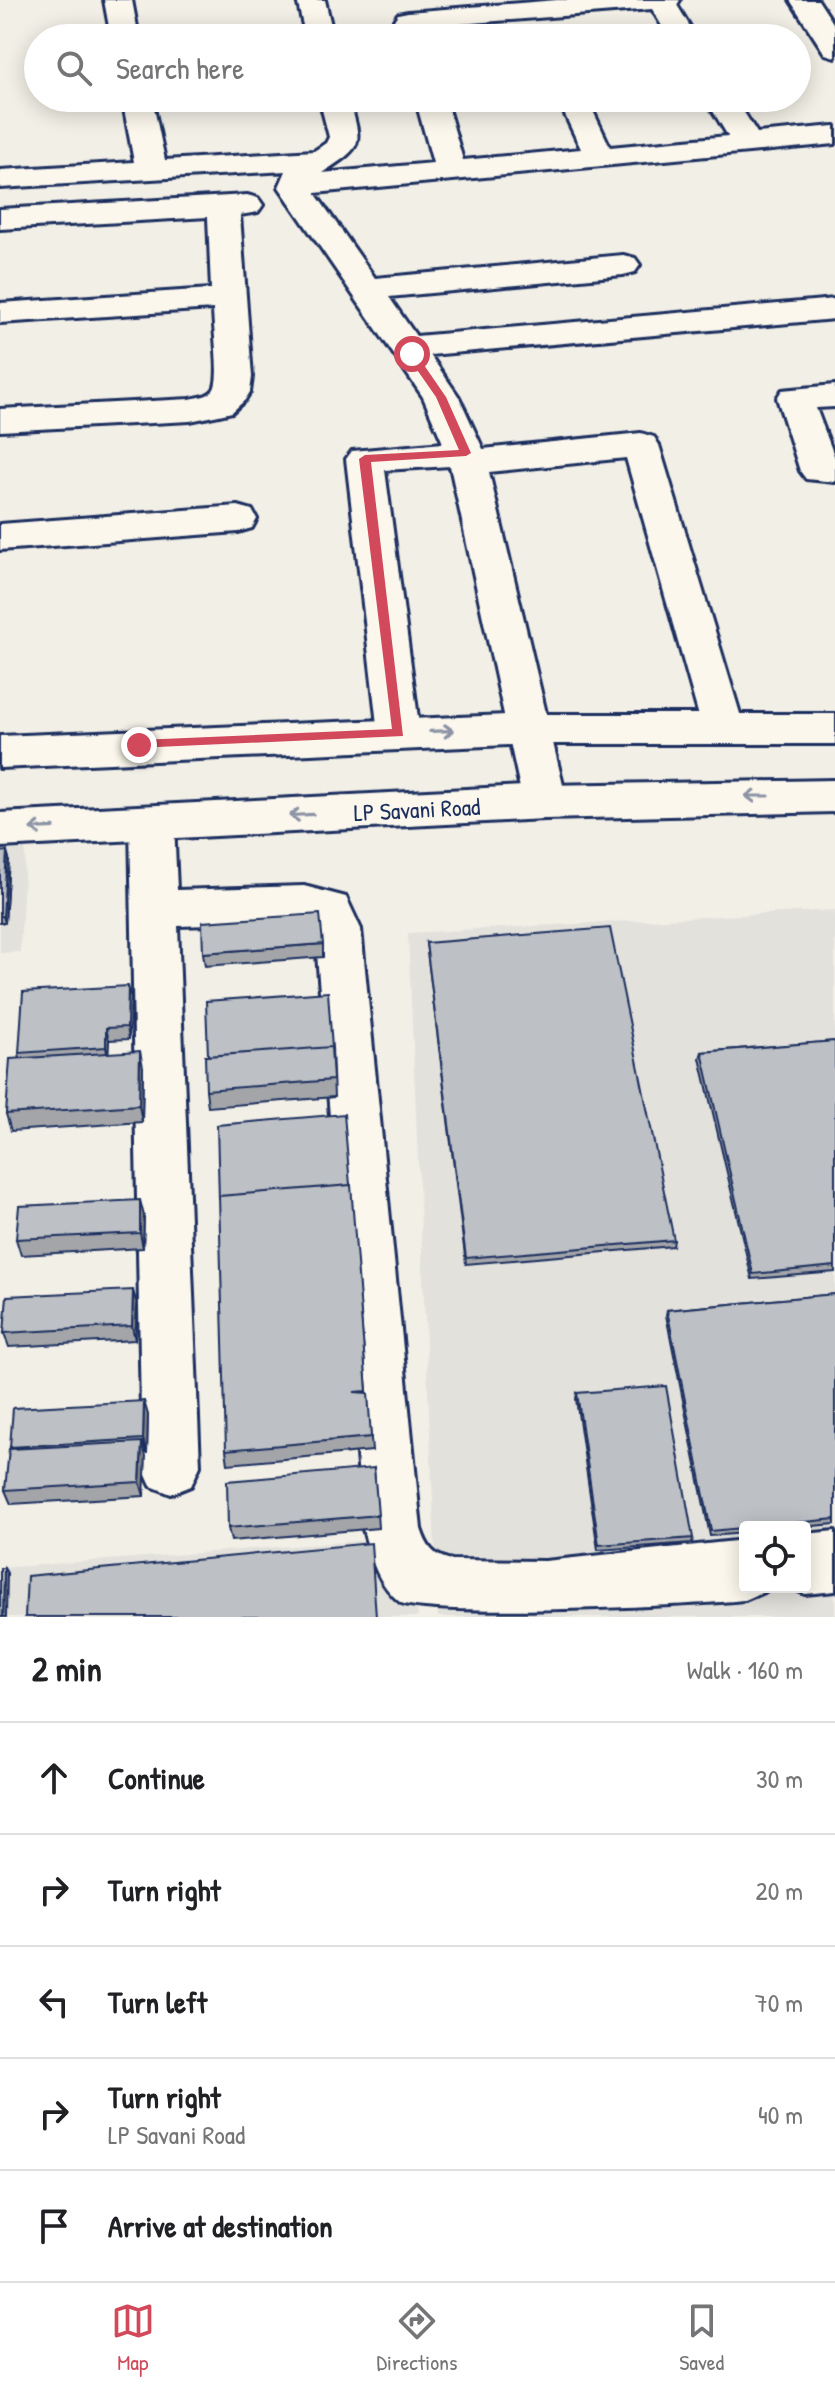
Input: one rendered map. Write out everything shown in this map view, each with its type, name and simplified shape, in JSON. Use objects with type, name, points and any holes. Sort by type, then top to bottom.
[{"type":"street","points":[[118,0],[122,24]]},
{"type":"street","points":[[311,0],[317,24]]},
{"type":"street","points":[[804,0],[835,48]]},
{"type":"street","points":[[407,19],[520,7],[651,1],[671,24]]},
{"type":"street","points":[[520,7],[534,24]]},
{"type":"street","points":[[140,112],[151,170]]},
{"type":"street","points":[[308,173],[340,148],[344,137],[338,112]]},
{"type":"street","points":[[434,112],[451,171]]},
{"type":"street","points":[[579,112],[600,157]]},
{"type":"street","points":[[729,112],[748,143]]},
{"type":"street","points":[[0,179],[151,170],[308,173],[451,171],[835,135]]},
{"type":"street","points":[[308,173],[366,289],[441,397],[467,457],[531,729],[545,802]]},
{"type":"street","points":[[0,219],[235,206],[229,298],[234,377],[232,392],[219,404],[190,410],[0,420]]},
{"type":"street","points":[[366,289],[623,265]]},
{"type":"street","points":[[0,313],[229,298]]},
{"type":"street","points":[[407,347],[835,309]]},
{"type":"street","points":[[835,396],[795,398],[819,471],[835,470]]},
{"type":"street","points":[[399,733],[365,459],[467,457],[641,445],[723,727]]},
{"type":"street","points":[[0,537],[238,519]]},
{"type":"street","points":[[0,752],[531,729],[835,729]]},
{"type":"street","name":"LP Savani Road","points":[[0,830],[545,802],[835,796]]},
{"type":"street","points":[[152,823],[171,1466]]},
{"type":"street","points":[[154,909],[304,904],[330,910],[338,929],[392,1529],[402,1563],[424,1584],[452,1590],[545,1591],[609,1601],[739,1571]]},
{"type":"street","points":[[811,1563],[835,1561]]},
{"type":"shaded area","points":[[26,838],[20,952],[0,953],[0,839]]},
{"type":"shaded area","points":[[835,910],[835,1617],[438,1617],[408,933]]},
{"type":"shaded area","points":[[411,1537],[418,1617],[0,1617],[0,1568]]},
{"type":"building","points":[[7,851],[3,916],[0,916],[0,852]]},
{"type":"building","points":[[320,914],[323,944],[203,953],[202,922]]},
{"type":"building","points":[[610,928],[674,1240],[466,1258],[426,943]]},
{"type":"building","points":[[128,986],[127,1027],[106,1028],[106,1047],[19,1053],[23,992]]},
{"type":"building","points":[[328,992],[332,1048],[208,1056],[206,1001]]},
{"type":"building","points":[[835,1041],[835,1266],[753,1274],[702,1052]]},
{"type":"building","points":[[331,1047],[333,1080],[206,1090],[205,1056]]},
{"type":"building","points":[[140,1051],[139,1105],[6,1114],[10,1059]]},
{"type":"building","points":[[344,1114],[350,1185],[219,1196],[219,1199],[217,1125]]},
{"type":"building","points":[[351,1185],[367,1391],[354,1392],[368,1393],[371,1437],[226,1450],[219,1196]]},
{"type":"building","points":[[140,1200],[140,1233],[16,1239],[19,1206]]},
{"type":"building","points":[[133,1290],[132,1326],[4,1333],[7,1296]]},
{"type":"building","points":[[835,1294],[835,1519],[739,1521],[739,1528],[711,1531],[667,1310]]},
{"type":"building","points":[[666,1386],[693,1538],[599,1545],[577,1393]]},
{"type":"building","points":[[144,1401],[143,1439],[10,1447],[13,1408]]},
{"type":"building","points":[[142,1442],[140,1482],[5,1490],[9,1449]]},
{"type":"building","points":[[374,1468],[378,1515],[228,1528],[227,1481]]},
{"type":"building","points":[[371,1543],[376,1617],[25,1617],[27,1576]]},
{"type":"building","points":[[0,1568],[4,1568],[3,1617],[0,1617]]},
{"type":"route","points":[[139,745],[399,733],[365,459],[466,453],[441,397],[412,354]]}]
